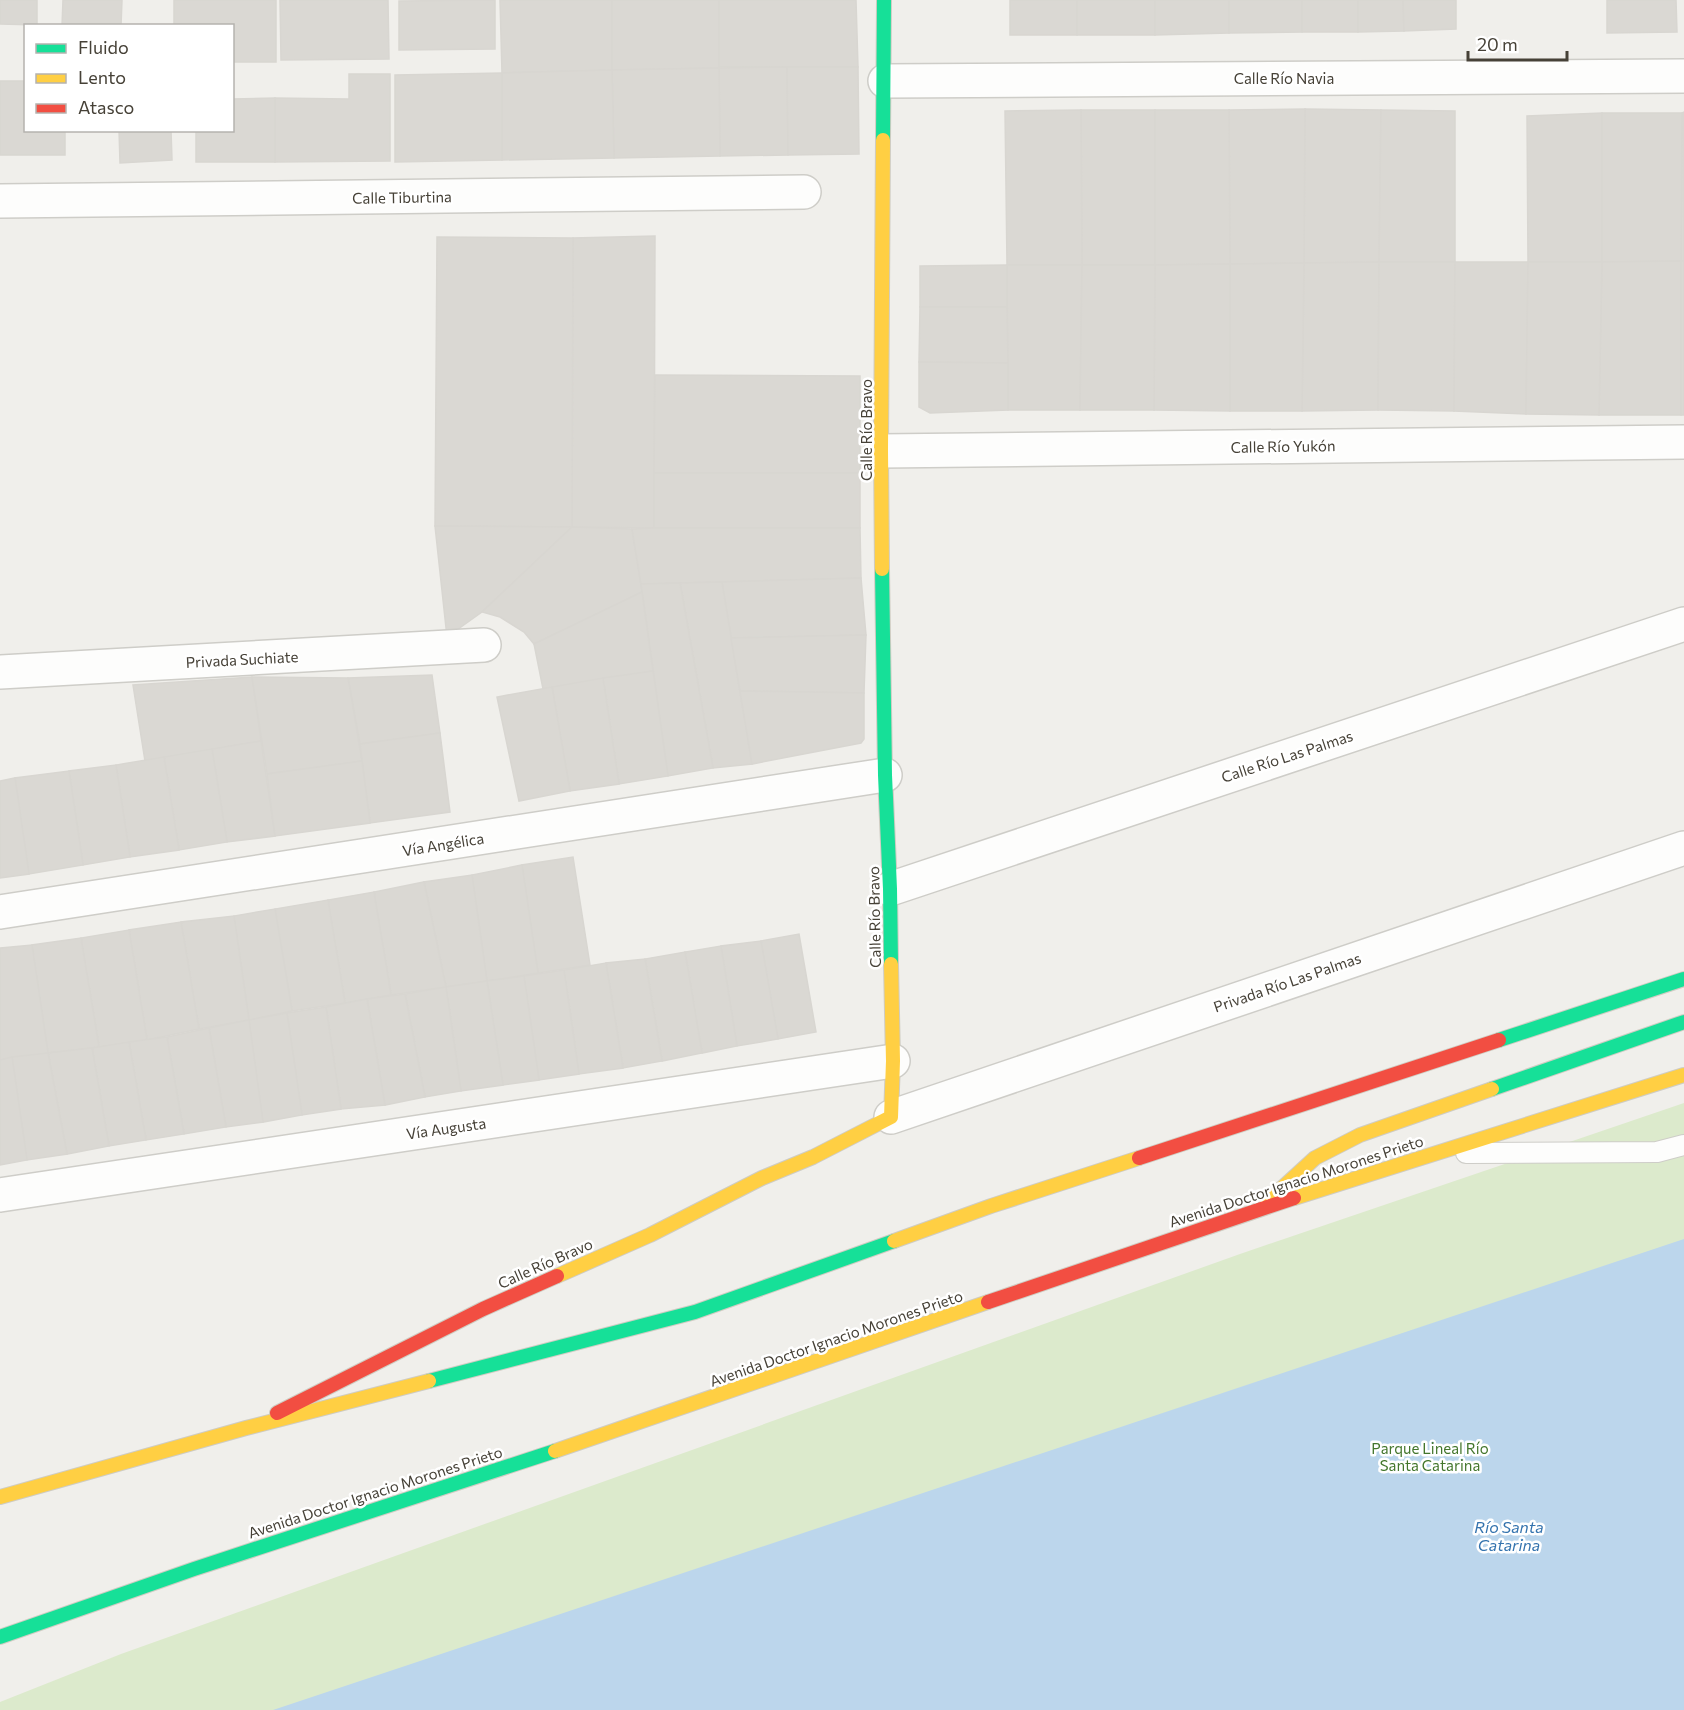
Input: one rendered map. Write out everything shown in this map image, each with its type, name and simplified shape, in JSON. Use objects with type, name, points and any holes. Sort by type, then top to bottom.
[{"type":"main road","name":"Calle Río Bravo","points":[[246,1428],[483,1309],[650,1235],[762,1178],[813,1157],[891,1117],[890,889],[885,775],[881,451],[884,0]]},
{"type":"main road","points":[[0,1497],[246,1428],[695,1312],[991,1206],[1684,979]]},
{"type":"main road","points":[[1261,1208],[1315,1158],[1360,1135],[1684,1022]]},
{"type":"main road","name":"Avenida Doctor Ignacio Morones Prieto","points":[[0,1637],[194,1569],[607,1434],[1261,1208],[1684,1075]]},
{"type":"street","name":"Calle Río Navia","points":[[885,81],[1684,76]]},
{"type":"street","name":"Calle Tiburtina","points":[[0,201],[804,192]]},
{"type":"street","name":"Calle Río Yukón","points":[[881,451],[1684,442]]},
{"type":"street","name":"Calle Río Las Palmas","points":[[890,889],[1684,624]]},
{"type":"street","name":"Privada Suchiate","points":[[0,672],[484,645]]},
{"type":"street","name":"Vía Angélica","points":[[0,912],[885,775]]},
{"type":"street","name":"Privada Río Las Palmas","points":[[891,1117],[1684,848]]},
{"type":"street","name":"Vía Augusta","points":[[0,1195],[892,1061]]},
{"type":"lane","points":[[1436,1153],[1657,1152],[1684,1145]]},
{"type":"green space","name":"Parque Lineal Río Santa Catarina","points":[[1684,1103],[1684,1710],[0,1710],[0,1702],[121,1654],[1240,1254]]},
{"type":"water","name":"Río Santa Catarina","points":[[1684,1239],[1684,1710],[273,1710]]},
{"type":"building","points":[[0,0],[37,0],[37,24],[0,24]]},
{"type":"building","points":[[63,0],[122,0],[121,24],[62,24]]},
{"type":"building","points":[[174,0],[276,0],[276,62],[234,62],[234,24],[174,24]]},
{"type":"building","points":[[280,0],[388,0],[389,59],[281,60]]},
{"type":"building","points":[[495,0],[495,49],[399,50],[399,1]]},
{"type":"building","points":[[500,0],[612,0],[612,70],[502,73]]},
{"type":"building","points":[[612,0],[719,0],[719,68],[612,70]]},
{"type":"building","points":[[719,0],[856,0],[858,67],[719,67]]},
{"type":"building","points":[[1010,0],[1077,0],[1077,35],[1010,35]]},
{"type":"building","points":[[1077,0],[1155,0],[1155,35],[1077,35]]},
{"type":"building","points":[[1155,0],[1229,0],[1229,33],[1155,35]]},
{"type":"building","points":[[1229,0],[1302,0],[1302,32],[1229,33]]},
{"type":"building","points":[[1302,0],[1358,0],[1358,32],[1302,32]]},
{"type":"building","points":[[1358,0],[1403,0],[1404,31],[1358,32]]},
{"type":"building","points":[[1403,0],[1456,0],[1456,29],[1404,31]]},
{"type":"building","points":[[1607,0],[1676,0],[1677,32],[1607,33]]},
{"type":"building","points":[[787,67],[788,155],[720,156],[719,68]]},
{"type":"building","points":[[787,67],[858,67],[859,154],[788,155]]},
{"type":"building","points":[[719,68],[720,156],[614,158],[612,70]]},
{"type":"building","points":[[612,70],[614,158],[502,160],[502,73]]},
{"type":"building","points":[[502,73],[502,160],[395,162],[395,75]]},
{"type":"building","points":[[349,74],[390,74],[390,161],[275,162],[275,98],[349,99]]},
{"type":"building","points":[[0,81],[24,81],[24,132],[65,132],[65,155],[0,155]]},
{"type":"building","points":[[275,98],[275,162],[196,162],[196,132],[234,132],[234,99]]},
{"type":"building","points":[[1305,109],[1381,110],[1379,262],[1304,263]]},
{"type":"building","points":[[1305,109],[1304,263],[1230,264],[1229,110]]},
{"type":"building","points":[[1081,110],[1155,110],[1155,265],[1082,265]]},
{"type":"building","points":[[1081,110],[1082,265],[1007,265],[1005,111]]},
{"type":"building","points":[[1155,110],[1229,110],[1230,264],[1155,265]]},
{"type":"building","points":[[1381,110],[1455,111],[1455,262],[1379,262]]},
{"type":"building","points":[[1684,112],[1684,261],[1681,261],[1682,113]]},
{"type":"building","points":[[1602,113],[1602,262],[1528,262],[1527,116]]},
{"type":"building","points":[[1602,113],[1682,113],[1681,261],[1602,262]]},
{"type":"building","points":[[119,132],[171,132],[172,160],[120,163]]},
{"type":"building","points":[[655,236],[654,528],[572,527],[573,238]]},
{"type":"building","points":[[437,237],[573,238],[572,527],[435,526]]},
{"type":"building","points":[[1681,261],[1681,415],[1599,415],[1602,262]]},
{"type":"building","points":[[1681,261],[1684,261],[1684,415],[1681,415]]},
{"type":"building","points":[[1379,262],[1378,410],[1302,411],[1304,263]]},
{"type":"building","points":[[1379,262],[1455,262],[1454,411],[1378,410]]},
{"type":"building","points":[[1455,262],[1528,262],[1526,414],[1454,411]]},
{"type":"building","points":[[1528,262],[1602,262],[1599,415],[1526,414]]},
{"type":"building","points":[[1304,263],[1302,411],[1230,411],[1230,264]]},
{"type":"building","points":[[1230,264],[1230,411],[1154,410],[1155,265]]},
{"type":"building","points":[[1007,265],[1082,265],[1080,410],[1008,410]]},
{"type":"building","points":[[1007,265],[1007,307],[920,307],[920,266]]},
{"type":"building","points":[[1082,265],[1155,265],[1154,410],[1080,410]]},
{"type":"building","points":[[920,307],[1007,307],[1008,363],[919,362]]},
{"type":"building","points":[[919,362],[1008,363],[1008,410],[930,413],[919,407]]},
{"type":"building","points":[[655,375],[860,376],[860,473],[654,473]]},
{"type":"building","points":[[654,473],[860,473],[860,528],[654,528]]},
{"type":"building","points":[[435,526],[572,527],[482,612],[447,637]]},
{"type":"building","points":[[572,527],[632,529],[642,592],[534,644],[524,632],[500,617],[482,612]]},
{"type":"building","points":[[860,528],[861,578],[641,584],[632,529]]},
{"type":"building","points":[[861,578],[866,635],[731,638],[722,582]]},
{"type":"building","points":[[722,582],[752,764],[713,768],[680,583]]},
{"type":"building","points":[[680,583],[713,768],[668,776],[641,584]]},
{"type":"building","points":[[642,592],[653,671],[543,689],[534,644]]},
{"type":"building","points":[[866,635],[864,693],[740,691],[731,638]]},
{"type":"building","points":[[653,671],[668,776],[619,784],[603,678]]},
{"type":"building","points":[[432,675],[440,733],[360,744],[348,678]]},
{"type":"building","points":[[252,677],[261,741],[145,761],[133,685]]},
{"type":"building","points":[[252,677],[348,678],[362,761],[267,774]]},
{"type":"building","points":[[603,678],[619,784],[570,791],[552,687]]},
{"type":"building","points":[[552,687],[570,791],[519,801],[497,697]]},
{"type":"building","points":[[740,691],[864,693],[864,739],[861,743],[752,764]]},
{"type":"building","points":[[440,733],[450,812],[370,823],[360,744]]},
{"type":"building","points":[[261,741],[275,836],[227,842],[212,749]]},
{"type":"building","points":[[212,749],[227,842],[179,850],[164,757]]},
{"type":"building","points":[[164,757],[179,850],[130,857],[116,765]]},
{"type":"building","points":[[362,761],[370,823],[275,836],[267,774]]},
{"type":"building","points":[[116,765],[130,857],[83,865],[69,771]]},
{"type":"building","points":[[69,771],[83,865],[29,874],[15,778]]},
{"type":"building","points":[[15,778],[29,874],[0,878],[0,781]]},
{"type":"building","points":[[573,857],[590,965],[538,973],[522,865]]},
{"type":"building","points":[[522,865],[538,973],[487,981],[472,875]]},
{"type":"building","points":[[472,875],[487,981],[446,987],[424,882]]},
{"type":"building","points":[[424,882],[446,987],[391,995],[374,892]]},
{"type":"building","points":[[374,892],[391,995],[345,1003],[328,900]]},
{"type":"building","points":[[328,900],[345,1003],[292,1011],[275,909]]},
{"type":"building","points":[[275,909],[292,1011],[249,1020],[234,916]]},
{"type":"building","points":[[234,916],[249,1020],[199,1029],[181,922]]},
{"type":"building","points":[[181,922],[199,1029],[147,1040],[129,930]]},
{"type":"building","points":[[129,930],[147,1040],[99,1047],[81,938]]},
{"type":"building","points":[[799,934],[816,1032],[778,1039],[761,941]]},
{"type":"building","points":[[81,938],[99,1047],[48,1053],[32,945]]},
{"type":"building","points":[[761,941],[778,1039],[737,1046],[721,946]]},
{"type":"building","points":[[32,945],[48,1053],[0,1060],[0,948]]},
{"type":"building","points":[[721,946],[737,1046],[702,1053],[685,952]]},
{"type":"building","points":[[685,952],[702,1053],[662,1061],[645,959]]},
{"type":"building","points":[[645,959],[662,1061],[623,1068],[606,963]]},
{"type":"building","points":[[606,963],[623,1068],[579,1074],[564,970]]},
{"type":"building","points":[[564,970],[579,1074],[539,1080],[524,976]]},
{"type":"building","points":[[524,976],[539,1080],[503,1085],[487,981]]},
{"type":"building","points":[[487,981],[503,1085],[461,1091],[446,987]]},
{"type":"building","points":[[446,987],[461,1091],[425,1097],[405,994]]},
{"type":"building","points":[[405,994],[425,1097],[385,1105],[367,999]]},
{"type":"building","points":[[367,999],[385,1105],[341,1109],[326,1007]]},
{"type":"building","points":[[326,1007],[341,1109],[302,1115],[287,1013]]},
{"type":"building","points":[[287,1013],[302,1115],[263,1122],[249,1020]]},
{"type":"building","points":[[249,1020],[263,1122],[226,1127],[209,1028]]},
{"type":"building","points":[[209,1028],[226,1127],[184,1134],[167,1037]]},
{"type":"building","points":[[167,1037],[184,1134],[146,1140],[129,1042]]},
{"type":"building","points":[[129,1042],[146,1140],[109,1146],[92,1048]]},
{"type":"building","points":[[92,1048],[109,1146],[67,1154],[48,1053]]},
{"type":"building","points":[[48,1053],[67,1154],[27,1160],[12,1057]]},
{"type":"building","points":[[12,1057],[27,1160],[0,1165],[0,1060]]},
{"type":"traffic: fast","points":[[883,140],[884,0]]},
{"type":"traffic: fast","points":[[882,569],[891,964]]},
{"type":"traffic: fast","points":[[1499,1040],[1684,979]]},
{"type":"traffic: fast","points":[[1492,1089],[1684,1022]]},
{"type":"traffic: fast","points":[[429,1381],[695,1312],[894,1241]]},
{"type":"traffic: fast","points":[[0,1637],[194,1569],[555,1451]]},
{"type":"traffic: slow","points":[[882,569],[883,140]]},
{"type":"traffic: slow","points":[[557,1276],[650,1235],[762,1178],[813,1157],[891,1117],[893,1061],[891,964]]},
{"type":"traffic: slow","points":[[1294,1198],[1684,1075]]},
{"type":"traffic: slow","points":[[1268,1201],[1315,1158],[1360,1135],[1492,1089]]},
{"type":"traffic: slow","points":[[894,1241],[991,1206],[1139,1158]]},
{"type":"traffic: slow","points":[[555,1451],[988,1302]]},
{"type":"traffic: slow","points":[[0,1497],[246,1428],[429,1381]]},
{"type":"traffic: jam","points":[[1139,1158],[1499,1040]]},
{"type":"traffic: jam","points":[[988,1302],[1294,1198]]},
{"type":"traffic: jam","points":[[277,1413],[483,1309],[557,1276]]}]
